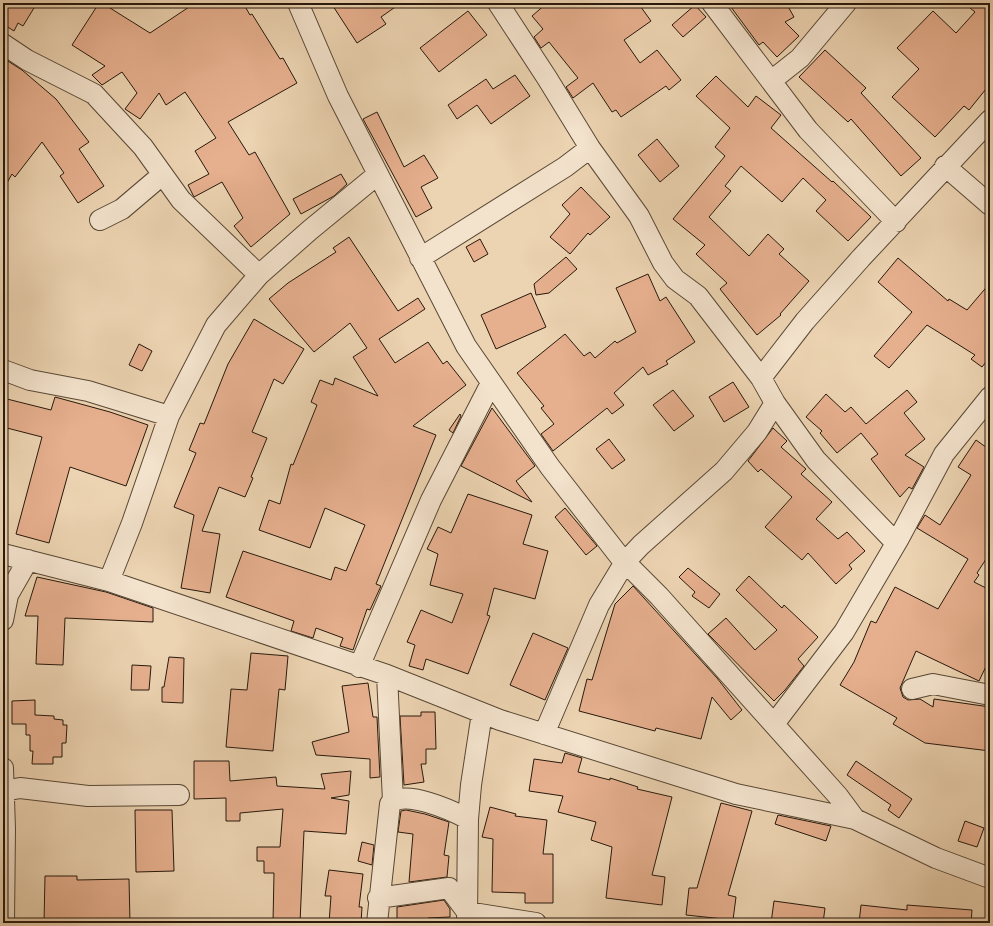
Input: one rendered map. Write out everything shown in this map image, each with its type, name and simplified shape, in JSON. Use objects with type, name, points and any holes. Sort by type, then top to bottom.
[{"type":"street","points":[[298,3],[338,96],[377,175],[466,346],[550,467],[625,562],[659,596],[774,724],[838,796],[855,819]]},
{"type":"street","points":[[498,3],[590,148],[639,216],[663,263],[675,279],[698,296],[761,378],[775,403],[816,460],[896,543]]},
{"type":"street","points":[[712,3],[808,130],[896,222]]},
{"type":"street","points":[[771,81],[800,58],[846,3]]},
{"type":"street","points":[[3,44],[27,60],[94,94],[143,147],[181,200],[259,275]]},
{"type":"street","points":[[761,378],[805,321],[945,166],[990,120]]},
{"type":"street","points":[[420,258],[565,166],[590,148]]},
{"type":"street","points":[[565,166],[609,175]]},
{"type":"street","points":[[945,166],[990,205]]},
{"type":"street","points":[[100,220],[122,209],[162,175]]},
{"type":"street","points":[[109,581],[132,523],[169,416],[216,325],[259,275],[310,230],[377,175]]},
{"type":"street","points":[[3,370],[30,380],[88,391],[169,416]]},
{"type":"street","points":[[359,667],[431,500],[492,383]]},
{"type":"street","points":[[774,724],[844,632],[896,543],[944,454],[990,397]]},
{"type":"street","points":[[544,734],[599,605],[625,562],[724,471],[757,432],[775,403]]},
{"type":"street","points":[[3,554],[109,581],[387,676],[482,713],[736,794],[855,819],[936,858],[990,878]]},
{"type":"street","points":[[3,620],[8,595],[28,560]]},
{"type":"street","points":[[387,676],[393,801]]},
{"type":"street","points":[[912,689],[933,684],[990,695]]},
{"type":"street","points":[[467,917],[468,819],[482,713]]},
{"type":"street","points":[[3,768],[4,923]]},
{"type":"street","points":[[4,791],[20,788],[88,796],[180,795]]},
{"type":"street","points":[[376,923],[390,804],[397,799],[418,800],[445,808],[468,819]]},
{"type":"street","points":[[378,898],[449,888],[467,917]]},
{"type":"street","points":[[467,917],[536,923]]},
{"type":"building","points":[[3,3],[37,3],[23,26],[18,23],[14,31],[3,24]]},
{"type":"building","points":[[99,3],[102,3],[150,33],[195,3],[243,3],[250,15],[252,14],[280,59],[283,58],[297,83],[228,122],[249,155],[255,152],[290,214],[251,247],[234,226],[243,218],[222,182],[194,197],[188,185],[209,174],[195,151],[216,138],[185,92],[166,105],[159,93],[140,119],[125,109],[137,93],[122,72],[102,85],[92,75],[105,66],[72,45]]},
{"type":"building","points":[[331,3],[401,3],[381,17],[386,24],[357,43]]},
{"type":"building","points":[[547,3],[638,3],[651,21],[624,40],[640,63],[657,50],[681,80],[669,90],[666,86],[621,117],[616,110],[612,112],[593,83],[573,98],[566,87],[578,78],[549,42],[541,48],[534,37],[543,29],[532,16]]},
{"type":"building","points":[[728,3],[786,3],[794,17],[785,22],[799,36],[777,57],[763,42],[759,45]]},
{"type":"building","points":[[964,3],[990,3],[990,84],[969,110],[964,106],[935,137],[892,97],[919,69],[897,48],[933,11],[956,33],[975,12]]},
{"type":"building","points":[[695,5],[706,17],[683,37],[672,25]]},
{"type":"building","points":[[468,11],[487,35],[439,72],[420,48]]},
{"type":"building","points":[[825,50],[866,88],[861,93],[921,158],[901,176],[851,119],[848,122],[799,77]]},
{"type":"building","points":[[3,58],[22,70],[56,99],[89,142],[79,149],[104,186],[78,203],[60,176],[64,173],[42,142],[15,177],[12,174],[3,190]]},
{"type":"building","points":[[515,75],[530,96],[491,124],[477,105],[457,119],[448,105],[486,79],[493,89]]},
{"type":"building","points":[[716,76],[748,107],[756,96],[781,115],[771,128],[832,182],[833,181],[871,217],[848,241],[816,211],[826,200],[803,178],[782,202],[741,166],[725,186],[731,191],[709,217],[749,256],[768,234],[784,249],[779,254],[809,281],[780,314],[781,315],[757,335],[720,289],[727,283],[696,254],[705,245],[673,219],[725,156],[715,147],[730,128],[696,96]]},
{"type":"building","points":[[377,112],[404,167],[424,155],[438,178],[421,187],[432,208],[416,217],[363,119]]},
{"type":"building","points":[[657,139],[679,166],[660,182],[638,155]]},
{"type":"building","points":[[341,174],[347,184],[334,196],[301,214],[293,199]]},
{"type":"building","points":[[581,187],[610,217],[590,235],[588,233],[570,254],[550,237],[570,214],[562,205]]},
{"type":"building","points":[[349,237],[398,311],[418,298],[425,309],[379,339],[395,363],[428,342],[443,364],[447,361],[466,385],[413,426],[436,435],[376,584],[381,586],[370,610],[367,609],[353,650],[340,646],[343,638],[316,628],[313,638],[291,631],[294,621],[226,597],[243,551],[331,580],[335,567],[346,571],[365,525],[325,508],[310,548],[259,530],[269,500],[280,504],[291,464],[293,465],[317,405],[311,402],[320,380],[333,385],[335,378],[378,396],[353,357],[367,348],[350,323],[314,352],[269,299],[288,283],[336,252],[333,248]]},
{"type":"building","points":[[480,239],[488,254],[474,262],[466,247]]},
{"type":"building","points":[[566,257],[577,269],[549,293],[536,295],[534,284]]},
{"type":"building","points":[[898,258],[948,301],[949,299],[967,310],[990,283],[990,364],[986,362],[982,367],[971,359],[975,355],[927,325],[889,368],[874,356],[912,312],[878,282]]},
{"type":"building","points":[[648,274],[660,301],[666,297],[695,342],[666,361],[668,364],[648,375],[643,367],[614,393],[624,405],[612,414],[607,408],[553,451],[541,434],[554,424],[541,408],[544,406],[517,373],[565,334],[584,356],[590,352],[595,358],[615,341],[617,343],[636,332],[616,288]]},
{"type":"building","points":[[531,293],[546,327],[496,349],[481,315]]},
{"type":"building","points":[[254,319],[304,349],[283,384],[274,379],[252,432],[267,438],[251,477],[253,478],[245,497],[219,487],[202,531],[220,534],[210,593],[181,588],[194,515],[174,507],[196,453],[189,450],[200,423],[204,424],[228,364]]},
{"type":"building","points":[[139,344],[152,351],[142,371],[129,365]]},
{"type":"building","points":[[733,382],[749,407],[724,422],[709,397]]},
{"type":"building","points":[[673,390],[694,416],[674,431],[653,405]]},
{"type":"building","points":[[907,390],[917,402],[904,413],[925,439],[905,455],[924,467],[912,489],[909,487],[900,497],[871,459],[878,454],[861,433],[837,453],[820,433],[822,431],[806,417],[826,394],[845,412],[851,407],[866,424]]},
{"type":"building","points":[[55,397],[110,412],[148,425],[126,486],[70,467],[49,543],[16,534],[42,437],[3,427],[3,415],[7,399],[51,410]]},
{"type":"building","points":[[492,408],[535,466],[516,481],[532,502],[461,466]]},
{"type":"building","points":[[460,414],[461,416],[453,433],[449,430]]},
{"type":"building","points":[[773,428],[787,441],[781,447],[806,469],[801,474],[832,502],[816,519],[838,539],[847,532],[865,551],[849,565],[852,569],[836,584],[808,553],[802,560],[765,527],[792,497],[761,469],[758,472],[748,461]]},
{"type":"building","points":[[609,439],[625,460],[612,469],[596,449]]},
{"type":"building","points":[[976,440],[990,450],[990,553],[977,573],[979,575],[974,582],[990,590],[990,658],[979,681],[916,651],[900,688],[903,697],[908,700],[920,699],[933,707],[934,699],[990,707],[990,751],[925,743],[893,724],[897,718],[840,685],[854,662],[871,621],[876,623],[895,587],[938,609],[968,559],[917,528],[925,515],[940,525],[971,475],[958,467]]},
{"type":"building","points":[[468,494],[532,515],[523,544],[548,551],[535,599],[494,588],[487,615],[490,616],[468,674],[426,659],[423,670],[409,666],[415,645],[407,642],[421,610],[452,623],[463,594],[430,585],[438,554],[427,549],[438,527],[451,533]]},
{"type":"building","points":[[565,508],[597,546],[586,555],[555,517]]},
{"type":"building","points":[[688,568],[720,594],[709,608],[692,596],[695,592],[679,577]]},
{"type":"building","points":[[749,576],[782,608],[784,605],[818,637],[798,659],[804,666],[774,701],[708,634],[726,618],[755,650],[777,630],[736,590]]},
{"type":"building","points":[[37,577],[106,592],[153,608],[153,622],[65,618],[63,665],[36,664],[38,616],[25,616]]},
{"type":"building","points":[[633,586],[717,678],[742,710],[731,720],[712,697],[701,739],[656,728],[655,731],[579,711],[587,679],[592,680],[615,604]]},
{"type":"building","points":[[533,633],[568,648],[545,700],[510,685]]},
{"type":"building","points":[[251,653],[288,656],[285,690],[279,689],[273,751],[226,747],[231,689],[247,690]]},
{"type":"building","points":[[169,657],[184,658],[183,703],[162,702],[162,687],[164,687]]},
{"type":"building","points":[[132,665],[151,666],[149,690],[131,690]]},
{"type":"building","points":[[368,683],[373,717],[377,717],[380,777],[370,778],[370,759],[316,755],[312,742],[349,732],[342,686]]},
{"type":"building","points":[[35,700],[35,715],[54,716],[54,719],[63,720],[63,725],[67,725],[66,743],[62,743],[62,757],[53,757],[53,764],[32,764],[33,751],[30,751],[30,735],[26,735],[26,724],[12,724],[12,701]]},
{"type":"building","points":[[421,712],[435,712],[436,749],[426,749],[426,764],[421,764],[424,782],[404,785],[400,716],[421,716]]},
{"type":"building","points":[[565,753],[582,758],[578,772],[610,780],[610,778],[638,787],[637,789],[672,797],[652,875],[665,877],[662,905],[606,898],[612,847],[591,840],[596,822],[558,812],[563,796],[529,791],[534,759],[562,763]]},
{"type":"building","points":[[194,761],[229,761],[230,781],[276,777],[277,786],[325,789],[321,774],[351,771],[349,795],[331,798],[349,801],[346,834],[304,831],[300,923],[273,923],[274,873],[264,873],[264,861],[257,861],[257,847],[280,847],[283,809],[240,813],[240,821],[226,821],[226,798],[194,799]]},
{"type":"building","points":[[856,761],[912,799],[899,818],[888,810],[891,805],[847,775]]},
{"type":"building","points":[[721,803],[752,811],[728,895],[736,897],[733,920],[686,915],[689,888],[697,888]]},
{"type":"building","points":[[490,807],[516,814],[515,816],[547,820],[543,854],[553,854],[553,903],[525,903],[525,893],[492,892],[493,839],[482,837]]},
{"type":"building","points":[[135,810],[172,810],[174,871],[136,872]]},
{"type":"building","points":[[406,810],[425,814],[449,822],[444,855],[449,856],[447,877],[409,882],[413,834],[398,832],[401,811]]},
{"type":"building","points":[[778,815],[831,826],[826,841],[775,824]]},
{"type":"building","points":[[965,821],[984,828],[977,847],[958,841]]},
{"type":"building","points":[[362,842],[374,845],[372,865],[358,861]]},
{"type":"building","points":[[329,870],[363,874],[359,907],[362,907],[361,923],[329,923],[331,896],[325,896]]},
{"type":"building","points":[[45,876],[77,876],[77,880],[129,879],[130,923],[44,923]]},
{"type":"building","points":[[444,900],[450,909],[450,917],[428,918],[428,923],[397,923],[397,907]]},
{"type":"building","points":[[774,901],[825,908],[823,923],[771,923]]},
{"type":"building","points":[[861,905],[907,910],[907,905],[972,910],[971,923],[859,923]]}]
